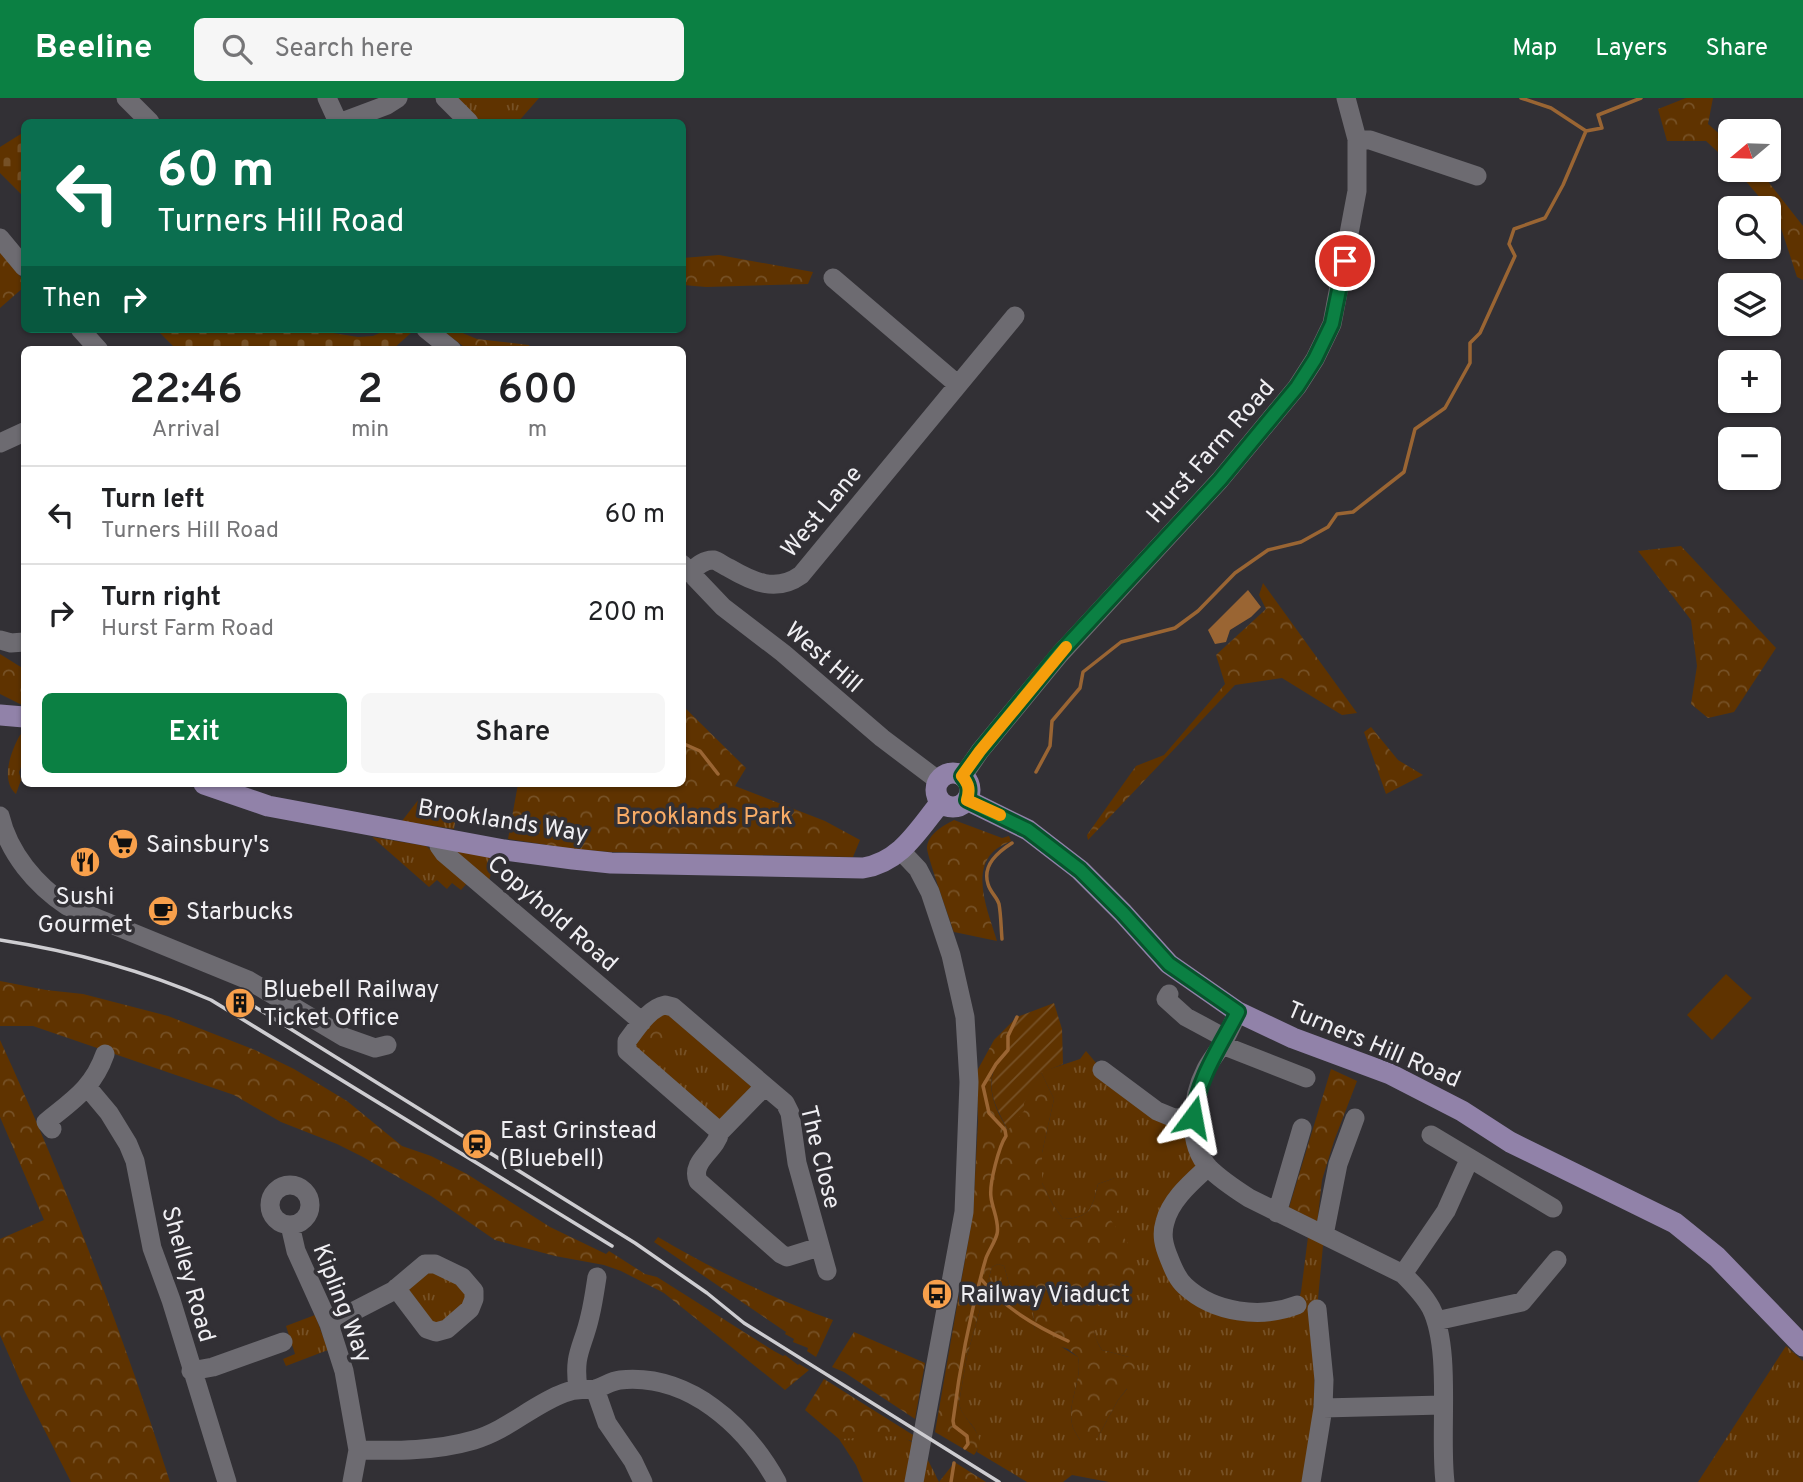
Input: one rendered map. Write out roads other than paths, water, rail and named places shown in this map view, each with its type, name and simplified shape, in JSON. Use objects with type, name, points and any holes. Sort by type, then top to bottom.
[{"type":"main road","points":[[0,715],[21,717]]},
{"type":"main road","points":[[954,773],[962,776],[970,791],[967,800],[959,806],[950,807],[940,791],[946,775],[954,773]]},
{"type":"main road","name":"Brooklands Way","points":[[213,787],[268,806],[504,850],[611,863],[863,868],[878,866],[901,850],[940,791]]},
{"type":"main road","name":"Turners Hill Road","points":[[967,800],[1028,830],[1080,870],[1169,964],[1238,1012],[1293,1038],[1390,1074],[1462,1111],[1510,1142],[1675,1223],[1717,1257],[1803,1346]]},
{"type":"street","points":[[126,98],[147,119]]},
{"type":"street","points":[[327,98],[338,119]]},
{"type":"street","points":[[349,119],[387,106],[398,98]]},
{"type":"street","points":[[445,98],[466,119]]},
{"type":"street","name":"Hurst Farm Road","points":[[962,776],[1060,653],[1220,480],[1297,387],[1315,359],[1332,324],[1357,191],[1357,139],[1346,98]]},
{"type":"street","points":[[1357,139],[1370,140],[1477,176]]},
{"type":"street","points":[[0,238],[21,263]]},
{"type":"street","points":[[833,278],[957,384]]},
{"type":"street","name":"West Lane","points":[[686,568],[715,560],[753,582],[779,585],[801,575],[1015,316]]},
{"type":"street","points":[[84,333],[95,346]]},
{"type":"street","points":[[431,333],[447,346]]},
{"type":"street","points":[[0,443],[21,433]]},
{"type":"street","name":"West Hill","points":[[686,568],[723,607],[783,653],[940,791]]},
{"type":"street","points":[[0,640],[21,642]]},
{"type":"street","points":[[0,816],[8,839],[18,856],[46,891],[67,906],[248,980],[344,1037],[375,1048],[387,1045]]},
{"type":"street","name":"Copyhold Road","points":[[440,838],[439,846],[444,853],[642,1022]]},
{"type":"street","points":[[901,850],[918,869],[930,892],[951,955],[965,1017],[969,1082],[964,1212],[914,1482]]},
{"type":"street","points":[[1169,993],[1166,999],[1186,1017],[1224,1041],[1306,1078]]},
{"type":"street","points":[[658,1006],[673,1007],[765,1086],[720,1132],[627,1051],[627,1041],[642,1022],[658,1006]]},
{"type":"street","points":[[1238,1012],[1206,1070],[1195,1101],[1193,1117],[1198,1147],[1208,1167],[1229,1186],[1277,1213],[1403,1274],[1430,1307],[1436,1321],[1443,1368],[1445,1482]]},
{"type":"street","points":[[52,1129],[46,1122],[88,1088],[99,1073],[105,1055]]},
{"type":"street","points":[[1102,1070],[1157,1111],[1174,1118],[1193,1117]]},
{"type":"street","name":"The Close","points":[[765,1086],[785,1103],[790,1113],[797,1163],[827,1271]]},
{"type":"street","name":"Shelley Road","points":[[88,1088],[109,1113],[135,1161],[152,1248],[171,1300],[227,1482]]},
{"type":"street","points":[[1324,1235],[1338,1164],[1355,1118]]},
{"type":"street","points":[[1277,1213],[1302,1128]]},
{"type":"street","name":"The Close","points":[[720,1132],[714,1146],[696,1166],[698,1181],[780,1254],[786,1257],[819,1247]]},
{"type":"street","points":[[1431,1135],[1553,1208]]},
{"type":"street","points":[[1403,1274],[1446,1211],[1469,1160]]},
{"type":"street","points":[[1208,1167],[1183,1190],[1165,1220],[1163,1242],[1173,1270],[1183,1285],[1207,1302],[1232,1310],[1290,1313]]},
{"type":"street","name":"Kipling Way","points":[[290,1225],[296,1251],[329,1324],[344,1371],[358,1450],[352,1482]]},
{"type":"street","points":[[1436,1321],[1522,1302],[1557,1260]]},
{"type":"street","points":[[596,1277],[591,1314],[577,1352],[575,1367],[607,1423],[650,1481]]},
{"type":"street","points":[[329,1324],[396,1289]]},
{"type":"street","points":[[1311,1482],[1323,1408],[1324,1380],[1317,1309]]},
{"type":"street","points":[[191,1371],[213,1367],[284,1343]]},
{"type":"street","points":[[358,1450],[419,1450],[473,1440],[514,1423],[544,1401],[609,1382],[637,1379],[652,1381],[690,1394],[723,1415],[768,1465],[777,1482]]},
{"type":"street","points":[[1323,1408],[1442,1405]]},
{"type":"waterway","points":[[1521,98],[1551,108],[1586,131],[1602,128],[1598,115],[1641,98]]},
{"type":"waterway","points":[[1036,772],[1050,746],[1052,721],[1080,688],[1083,672],[1121,642],[1175,628],[1198,611],[1235,573],[1268,550],[1301,542],[1328,527],[1337,514],[1353,512],[1404,472],[1415,429],[1445,408],[1470,363],[1470,343],[1480,333],[1515,256],[1509,244],[1514,229],[1545,218],[1563,185],[1586,131]]},
{"type":"waterway","points":[[686,745],[700,751],[718,774]]},
{"type":"waterway","points":[[1002,939],[999,904],[989,887],[987,871],[997,855],[1012,843]]},
{"type":"waterway","points":[[965,1448],[968,1444],[967,1436],[954,1426],[953,1421],[962,1359],[975,1299],[986,1258],[997,1234],[991,1191],[995,1165],[1006,1136],[1005,1130],[989,1113],[983,1086],[1008,1050],[1008,1036],[1017,1017]]},
{"type":"waterway","points":[[981,1279],[1000,1299],[1021,1315],[1068,1341]]},
{"type":"waterway","points":[[951,1482],[954,1463]]},
{"type":"railway","points":[[0,940],[107,963],[211,1000],[612,1246]]},
{"type":"railway","points":[[252,1005],[635,1243],[707,1293],[744,1323],[999,1482]]},
{"type":"place","name":"Sainsbury's","points":[[123,844]]},
{"type":"place","name":"Sushi Gourmet","points":[[85,862]]},
{"type":"place","name":"Starbucks","points":[[163,911]]},
{"type":"place","name":"Bluebell Railway Ticket Office","points":[[240,1003]]},
{"type":"place","name":"East Grinstead (Bluebell)","points":[[477,1144]]},
{"type":"place","name":"Railway Viaduct","points":[[937,1294]]},
{"type":"park label","name":"Brooklands Park","points":[[704,816]]}]
